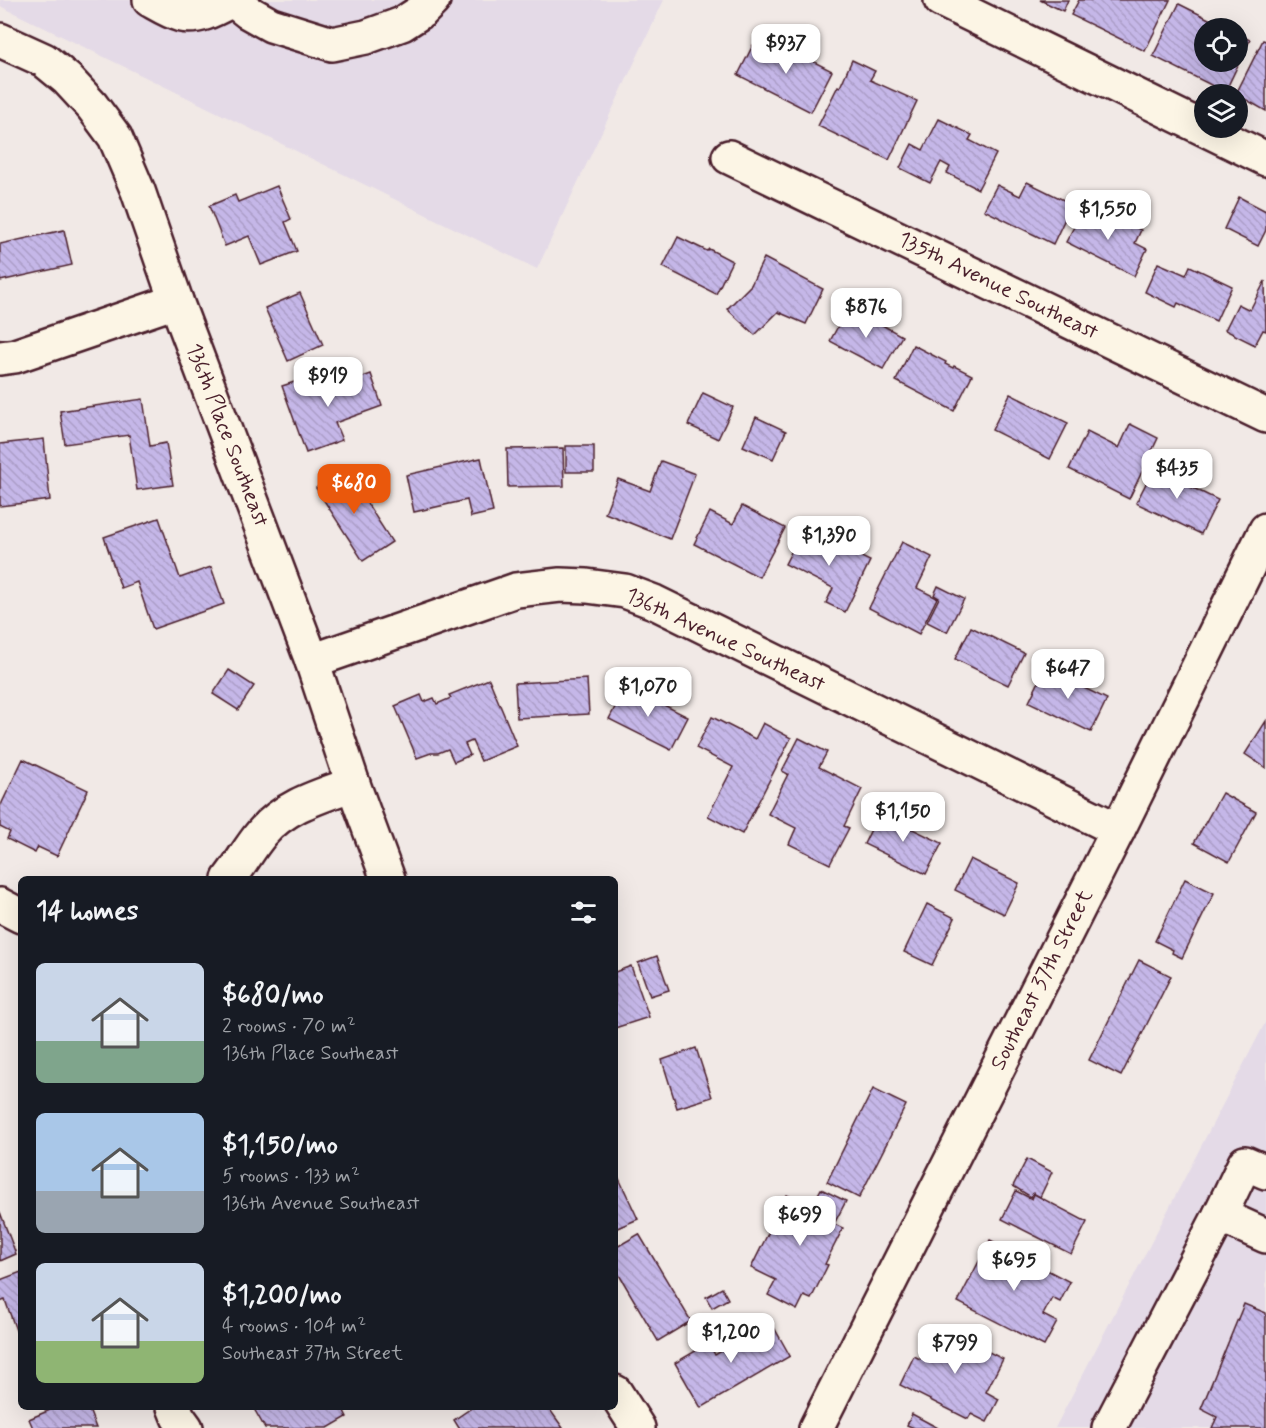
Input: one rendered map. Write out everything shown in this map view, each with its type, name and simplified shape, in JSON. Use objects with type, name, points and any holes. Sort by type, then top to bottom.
[{"type":"street","points":[[150,0],[181,15],[193,16],[212,11],[232,0],[271,25],[332,44],[366,37],[402,24],[422,11],[433,0]]},
{"type":"street","points":[[941,0],[1266,159]]},
{"type":"street","name":"136th Place Southeast","points":[[0,40],[44,60],[67,79],[93,106],[115,137],[138,191],[176,301],[312,661],[387,876]]},
{"type":"street","name":"135th Avenue Southeast","points":[[729,157],[1266,416]]},
{"type":"street","points":[[0,358],[15,356],[176,301]]},
{"type":"street","name":"Southeast 37th Street","points":[[816,1428],[1266,531]]},
{"type":"street","name":"136th Avenue Southeast","points":[[312,661],[516,590],[560,585],[587,585],[625,591],[654,602],[1118,830]]},
{"type":"street","points":[[231,876],[261,833],[274,820],[289,809],[353,784]]},
{"type":"street","points":[[0,906],[18,915]]},
{"type":"street","points":[[1109,1428],[1245,1163],[1266,1172]]},
{"type":"street","points":[[1220,1215],[1266,1236]]},
{"type":"street","points":[[618,1397],[638,1428]]},
{"type":"street","points":[[175,1410],[186,1428]]},
{"type":"shaded area","points":[[0,0],[664,0],[537,269],[0,6]]},
{"type":"shaded area","points":[[1266,1021],[1266,1428],[1055,1428]]},
{"type":"building","points":[[1040,0],[1068,0],[1063,11]]},
{"type":"building","points":[[1079,0],[1170,0],[1145,51],[1071,15]]},
{"type":"building","points":[[1179,4],[1207,18],[1194,18],[1194,72],[1235,72],[1229,84],[1209,84],[1153,56]]},
{"type":"building","points":[[1263,40],[1266,41],[1266,111],[1248,101],[1248,84],[1241,84]]},
{"type":"building","points":[[775,42],[832,71],[811,112],[738,75],[753,45],[770,54]]},
{"type":"building","points":[[852,60],[875,71],[870,80],[917,101],[889,160],[818,126]]},
{"type":"building","points":[[939,119],[972,135],[969,140],[996,154],[978,189],[947,173],[950,167],[941,162],[930,183],[900,168],[912,144],[923,150]]},
{"type":"building","points":[[1027,182],[1072,204],[1053,244],[984,210],[997,185],[1020,196]]},
{"type":"building","points":[[277,186],[291,219],[285,222],[297,251],[261,265],[249,236],[225,246],[209,206],[235,195],[238,202]]},
{"type":"building","points":[[1239,197],[1266,211],[1266,230],[1258,246],[1224,229]]},
{"type":"building","points":[[1084,208],[1106,219],[1109,214],[1141,230],[1135,243],[1147,249],[1134,276],[1066,242]]},
{"type":"building","points":[[64,230],[72,265],[0,281],[0,244]]},
{"type":"building","points":[[678,237],[732,261],[716,294],[663,267]]},
{"type":"building","points":[[764,258],[823,289],[806,324],[778,312],[755,335],[727,309],[751,285]]},
{"type":"building","points":[[1158,263],[1186,275],[1190,266],[1232,286],[1216,321],[1178,303],[1176,307],[1145,292]]},
{"type":"building","points":[[1265,281],[1266,331],[1263,330],[1255,345],[1225,330],[1238,304],[1250,310]]},
{"type":"building","points":[[300,293],[323,345],[288,361],[265,308]]},
{"type":"building","points":[[847,310],[875,326],[877,322],[902,336],[883,369],[830,341]]},
{"type":"building","points":[[913,345],[946,362],[945,364],[972,375],[954,411],[896,381]]},
{"type":"building","points":[[371,374],[382,406],[335,423],[342,440],[306,453],[282,386],[316,375],[322,392]]},
{"type":"building","points":[[703,393],[733,407],[718,439],[688,425]]},
{"type":"building","points":[[1010,394],[1068,423],[1050,459],[992,430]]},
{"type":"building","points":[[143,399],[150,446],[166,443],[173,485],[137,490],[129,435],[65,444],[60,411]]},
{"type":"building","points":[[756,417],[786,431],[773,459],[743,446]]},
{"type":"building","points":[[1130,424],[1158,438],[1129,499],[1069,469],[1087,432],[1119,448]]},
{"type":"building","points":[[44,439],[50,500],[0,506],[0,444]]},
{"type":"building","points":[[566,446],[594,446],[594,472],[566,472]]},
{"type":"building","points":[[563,448],[564,486],[508,487],[507,449]]},
{"type":"building","points":[[481,458],[493,512],[471,517],[467,500],[414,512],[406,475]]},
{"type":"building","points":[[661,461],[695,474],[670,539],[605,513],[618,479],[650,491]]},
{"type":"building","points":[[1155,466],[1218,500],[1201,534],[1136,503]]},
{"type":"building","points":[[345,469],[392,542],[363,561],[316,488]]},
{"type":"building","points":[[742,506],[785,528],[759,577],[694,544],[710,512],[733,524]]},
{"type":"building","points":[[159,518],[180,578],[211,567],[224,604],[153,629],[137,582],[121,588],[104,537]]},
{"type":"building","points":[[803,529],[870,561],[845,612],[826,603],[833,588],[785,564]]},
{"type":"building","points":[[902,542],[932,557],[917,588],[937,598],[919,634],[869,608]]},
{"type":"building","points":[[938,586],[964,599],[947,632],[927,622],[939,598],[934,595]]},
{"type":"building","points":[[971,627],[1024,653],[1008,685],[955,659]]},
{"type":"building","points":[[1045,669],[1107,699],[1091,732],[1029,702]]},
{"type":"building","points":[[229,670],[254,686],[238,710],[213,694]]},
{"type":"building","points":[[489,679],[517,746],[481,761],[472,741],[465,744],[470,755],[454,762],[448,749],[417,758],[395,706],[421,695],[424,702],[434,698],[437,704],[451,698],[449,695]]},
{"type":"building","points":[[587,679],[589,714],[517,718],[515,683]]},
{"type":"building","points":[[626,686],[688,717],[671,750],[609,719]]},
{"type":"building","points":[[712,717],[755,739],[763,723],[791,738],[742,834],[708,816],[733,767],[696,748]]},
{"type":"building","points":[[1266,721],[1266,768],[1245,754]]},
{"type":"building","points":[[799,738],[827,752],[819,767],[862,789],[844,826],[849,828],[830,864],[789,844],[796,828],[768,814],[788,774],[782,771]]},
{"type":"building","points":[[23,759],[88,790],[57,856],[38,847],[35,853],[7,839],[10,832],[0,827],[0,807]]},
{"type":"building","points":[[1222,793],[1256,812],[1229,862],[1194,843]]},
{"type":"building","points":[[879,813],[942,843],[926,874],[864,844]]},
{"type":"building","points":[[970,859],[1019,883],[1004,914],[955,890]]},
{"type":"building","points":[[1185,879],[1214,893],[1182,958],[1172,953],[1173,950],[1155,941]]},
{"type":"building","points":[[927,904],[955,918],[932,965],[904,952]]},
{"type":"building","points":[[657,956],[669,990],[650,996],[638,963]]},
{"type":"building","points":[[1139,960],[1171,976],[1121,1076],[1089,1060]]},
{"type":"building","points":[[631,966],[649,1017],[618,1027],[618,971]]},
{"type":"building","points":[[696,1048],[712,1097],[677,1108],[662,1060]]},
{"type":"building","points":[[873,1089],[906,1105],[859,1198],[827,1182]]},
{"type":"building","points":[[1027,1159],[1052,1172],[1040,1197],[1033,1193],[1031,1197],[1013,1186]]},
{"type":"building","points":[[618,1176],[638,1219],[618,1228]]},
{"type":"building","points":[[821,1189],[846,1201],[834,1224],[843,1228],[811,1299],[804,1296],[797,1310],[768,1295],[776,1280],[751,1268],[787,1195],[811,1207]]},
{"type":"building","points":[[1016,1191],[1032,1199],[1034,1194],[1087,1222],[1071,1254],[1002,1219]]},
{"type":"building","points":[[0,1212],[16,1254],[0,1261]]},
{"type":"building","points":[[639,1234],[691,1321],[658,1341],[618,1273],[618,1246]]},
{"type":"building","points":[[990,1240],[1070,1282],[1060,1302],[1052,1298],[1043,1315],[1057,1322],[1044,1346],[958,1302]]},
{"type":"building","points":[[18,1273],[18,1336],[5,1300],[0,1302],[0,1280]]},
{"type":"building","points":[[722,1288],[728,1299],[712,1308],[706,1297]]},
{"type":"building","points":[[1244,1304],[1266,1313],[1266,1428],[1212,1428],[1217,1417],[1201,1409]]},
{"type":"building","points":[[771,1322],[790,1356],[701,1408],[675,1363],[709,1343],[715,1355]]},
{"type":"building","points":[[937,1326],[1003,1359],[986,1392],[999,1399],[987,1422],[971,1414],[968,1419],[900,1385],[914,1356],[920,1359]]},
{"type":"building","points":[[50,1410],[89,1410],[96,1428],[33,1428],[29,1419]]},
{"type":"building","points":[[255,1410],[347,1410],[344,1411],[347,1417],[328,1428],[265,1428]]},
{"type":"building","points":[[469,1410],[550,1410],[563,1428],[459,1428],[454,1420]]},
{"type":"building","points":[[912,1414],[938,1428],[914,1428],[907,1425]]}]
